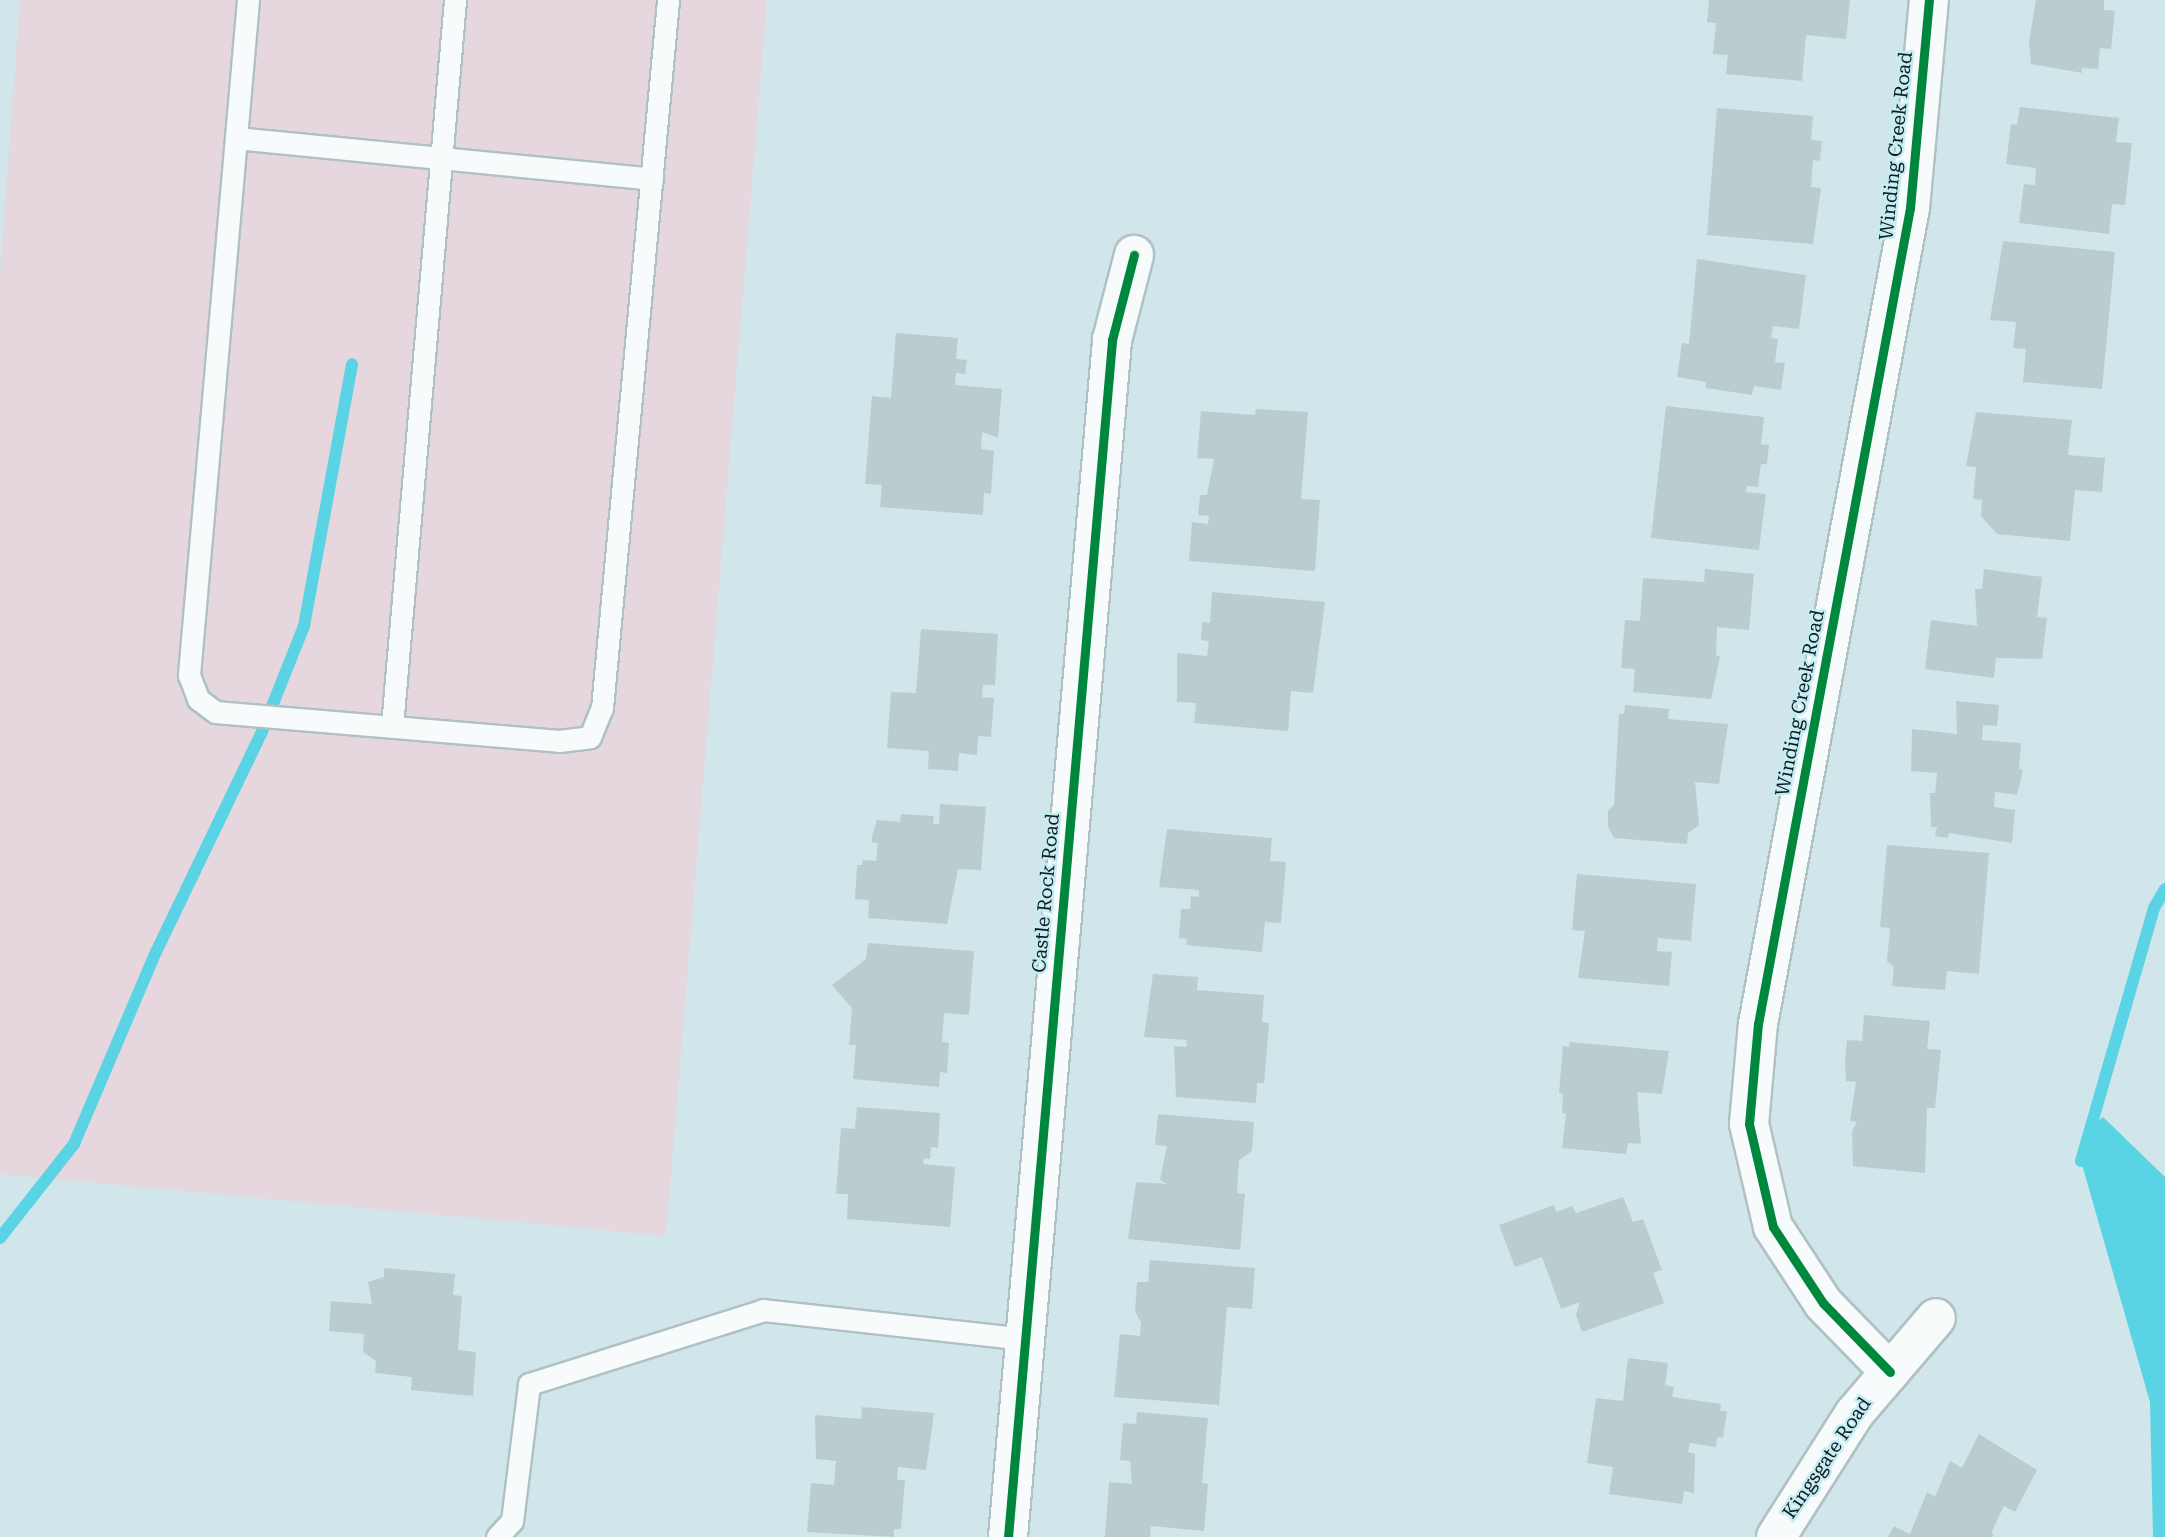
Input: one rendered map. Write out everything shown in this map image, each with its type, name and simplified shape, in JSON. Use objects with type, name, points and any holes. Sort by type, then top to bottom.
[{"type":"street","name":"Winding Creek Road","points":[[1889,1371],[1823,1303],[1773,1227],[1749,1124],[1758,1024],[1910,208],[1929,0]]},
{"type":"street","name":"Castle Rock Road","points":[[1008,1537],[1112,340],[1134,255]]},
{"type":"street","name":"Kingsgate Road","points":[[1776,1537],[1854,1414],[1936,1318]]},
{"type":"lane","points":[[248,0],[189,675],[198,698],[215,712],[559,741],[590,737],[602,708],[668,0]]},
{"type":"lane","points":[[391,726],[455,0]]},
{"type":"lane","points":[[236,138],[652,179]]},
{"type":"lane","points":[[497,1537],[512,1521],[529,1384],[763,1310],[1024,1339]]},
{"type":"shaded area","points":[[20,0],[767,0],[666,1236],[0,1174],[0,272]]},
{"type":"water","points":[[2103,1117],[2165,1177],[2165,1537],[2153,1537],[2150,1402],[2081,1161],[2092,1126]]},
{"type":"building","points":[[1709,0],[1850,0],[1846,39],[1806,35],[1802,81],[1726,74],[1728,55],[1713,54],[1716,23],[1707,22]]},
{"type":"building","points":[[2036,0],[2104,0],[2104,10],[2115,11],[2111,49],[2100,48],[2098,69],[2082,68],[2082,73],[2031,64],[2029,42]]},
{"type":"building","points":[[2020,107],[2119,118],[2116,142],[2132,143],[2125,205],[2112,204],[2109,234],[2019,223],[2024,184],[2035,185],[2036,168],[2006,164],[2011,124],[2017,125]]},
{"type":"building","points":[[1717,108],[1813,116],[1811,140],[1822,141],[1820,161],[1813,160],[1811,187],[1821,188],[1813,244],[1707,235]]},
{"type":"building","points":[[2003,241],[2115,252],[2102,389],[2023,382],[2026,349],[2013,348],[2016,322],[1990,320]]},
{"type":"building","points":[[1697,259],[1806,275],[1799,329],[1773,326],[1771,338],[1778,339],[1775,362],[1785,363],[1781,390],[1754,386],[1752,395],[1706,388],[1706,382],[1677,377],[1682,343],[1689,344]]},
{"type":"building","points":[[896,333],[958,338],[956,359],[967,360],[965,374],[956,373],[955,385],[1002,389],[998,438],[982,432],[981,449],[994,451],[991,494],[984,493],[983,515],[880,507],[882,485],[865,484],[872,396],[891,398]]},
{"type":"building","points":[[1666,406],[1764,417],[1761,444],[1769,445],[1767,464],[1761,464],[1758,487],[1747,486],[1746,492],[1766,494],[1759,550],[1651,538]]},
{"type":"building","points":[[1256,409],[1308,412],[1301,499],[1320,500],[1315,571],[1189,561],[1192,522],[1208,524],[1209,516],[1198,515],[1200,495],[1207,495],[1214,459],[1197,458],[1201,411],[1255,415]]},
{"type":"building","points":[[1976,412],[2072,420],[2068,455],[2105,458],[2102,492],[2075,490],[2070,541],[1997,534],[1981,516],[1982,500],[1973,499],[1976,467],[1966,466]]},
{"type":"building","points":[[1705,569],[1754,574],[1749,630],[1717,627],[1716,655],[1720,657],[1711,699],[1633,692],[1635,669],[1621,668],[1625,620],[1640,621],[1643,578],[1704,582]]},
{"type":"building","points":[[1984,569],[2042,577],[2037,617],[2047,618],[2042,659],[1996,658],[1994,678],[1925,669],[1931,620],[1977,626],[1975,589],[1982,589]]},
{"type":"building","points":[[1212,592],[1325,602],[1313,693],[1291,691],[1288,731],[1194,723],[1196,703],[1177,702],[1177,653],[1207,656],[1209,641],[1201,640],[1202,622],[1210,623]]},
{"type":"building","points":[[921,629],[998,634],[995,685],[983,685],[982,697],[994,698],[991,737],[978,736],[977,755],[959,753],[958,771],[928,769],[929,751],[887,748],[891,692],[916,693]]},
{"type":"building","points":[[1956,701],[1999,705],[1997,726],[1983,725],[1982,740],[2021,743],[2019,769],[2023,770],[2017,795],[1995,792],[1994,807],[2015,810],[2012,843],[1949,833],[1948,838],[1935,836],[1937,827],[1931,827],[1930,793],[1935,793],[1937,773],[1911,771],[1912,729],[1957,734]]},
{"type":"building","points":[[1625,705],[1669,709],[1668,719],[1728,724],[1719,784],[1695,782],[1699,825],[1688,833],[1687,844],[1614,838],[1608,827],[1608,811],[1614,805],[1619,714],[1624,714]]},
{"type":"building","points":[[940,804],[986,807],[981,870],[958,869],[947,924],[868,918],[869,900],[855,899],[857,865],[862,865],[863,860],[876,861],[878,843],[872,842],[872,836],[877,820],[900,822],[901,814],[934,816],[933,824],[939,824]]},
{"type":"building","points":[[1167,829],[1272,838],[1270,861],[1286,862],[1281,923],[1265,922],[1262,952],[1186,945],[1187,939],[1179,938],[1181,909],[1190,909],[1191,896],[1199,897],[1199,890],[1159,887]]},
{"type":"building","points":[[1887,845],[1989,853],[1979,974],[1947,971],[1945,990],[1892,986],[1894,967],[1887,961],[1890,928],[1880,927]]},
{"type":"building","points":[[1577,874],[1696,884],[1691,941],[1658,938],[1657,951],[1672,952],[1669,986],[1578,978],[1585,931],[1572,930]]},
{"type":"building","points":[[868,943],[974,951],[969,1015],[944,1013],[942,1042],[949,1043],[947,1073],[940,1072],[939,1087],[853,1079],[856,1045],[849,1045],[852,1008],[832,985],[866,959]]},
{"type":"building","points":[[1153,974],[1198,977],[1197,990],[1264,995],[1262,1022],[1269,1023],[1264,1083],[1257,1083],[1256,1103],[1176,1097],[1174,1046],[1186,1047],[1187,1040],[1144,1037]]},
{"type":"building","points":[[1864,1015],[1930,1021],[1927,1049],[1941,1050],[1935,1108],[1927,1108],[1925,1173],[1853,1166],[1852,1131],[1857,1122],[1850,1121],[1856,1082],[1846,1081],[1845,1059],[1847,1040],[1862,1041]]},
{"type":"building","points":[[1570,1042],[1669,1051],[1662,1094],[1637,1092],[1641,1144],[1628,1143],[1626,1154],[1562,1148],[1566,1114],[1562,1113],[1563,1094],[1559,1093],[1563,1046],[1569,1047]]},
{"type":"building","points":[[857,1107],[940,1113],[938,1148],[931,1147],[930,1159],[924,1158],[923,1164],[955,1167],[950,1227],[847,1219],[848,1194],[836,1194],[841,1128],[855,1129]]},
{"type":"building","points":[[1158,1114],[1254,1122],[1252,1151],[1239,1160],[1237,1193],[1245,1194],[1240,1250],[1128,1239],[1136,1182],[1167,1184],[1160,1180],[1167,1146],[1155,1145]]},
{"type":"building","points":[[1623,1197],[1633,1222],[1643,1219],[1662,1270],[1653,1273],[1664,1303],[1582,1332],[1576,1315],[1580,1302],[1561,1309],[1542,1257],[1515,1267],[1499,1225],[1554,1205],[1556,1212],[1572,1206],[1576,1213]]},
{"type":"building","points":[[1150,1260],[1255,1268],[1252,1309],[1227,1307],[1219,1405],[1114,1397],[1120,1334],[1140,1336],[1141,1323],[1135,1311],[1137,1282],[1148,1282]]},
{"type":"building","points":[[384,1268],[455,1274],[453,1295],[462,1296],[458,1350],[476,1352],[473,1396],[411,1390],[412,1377],[375,1373],[376,1361],[363,1352],[364,1334],[329,1331],[331,1301],[372,1304],[368,1282],[384,1277]]},
{"type":"building","points":[[1628,1358],[1668,1363],[1665,1385],[1674,1387],[1672,1397],[1721,1404],[1720,1411],[1727,1411],[1723,1438],[1717,1437],[1716,1447],[1690,1443],[1688,1452],[1695,1454],[1694,1493],[1684,1491],[1682,1504],[1609,1494],[1613,1467],[1587,1463],[1596,1398],[1623,1401]]},
{"type":"building","points":[[862,1407],[934,1413],[926,1470],[898,1467],[897,1480],[905,1480],[901,1529],[894,1529],[894,1537],[807,1532],[811,1483],[834,1485],[836,1461],[816,1459],[815,1415],[861,1419]]},
{"type":"building","points":[[1137,1412],[1208,1418],[1202,1483],[1208,1484],[1204,1531],[1151,1526],[1150,1537],[1105,1537],[1109,1482],[1132,1484],[1130,1461],[1120,1460],[1123,1423],[1136,1424]]},
{"type":"building","points":[[1979,1434],[2037,1470],[2015,1512],[2004,1506],[1992,1531],[1993,1537],[1888,1537],[1894,1526],[1910,1534],[1927,1492],[1935,1497],[1950,1461],[1962,1468]]},
{"type":"waterway","points":[[0,1238],[74,1144],[156,952],[261,734],[304,626],[352,364]]},
{"type":"waterway","points":[[2081,1161],[2154,908],[2165,889]]},
{"type":"cycle path","points":[[1890,1372],[1823,1303],[1773,1227],[1749,1124],[1758,1024],[1910,208],[1929,0]]},
{"type":"cycle path","points":[[1008,1537],[1112,340],[1134,255]]}]
